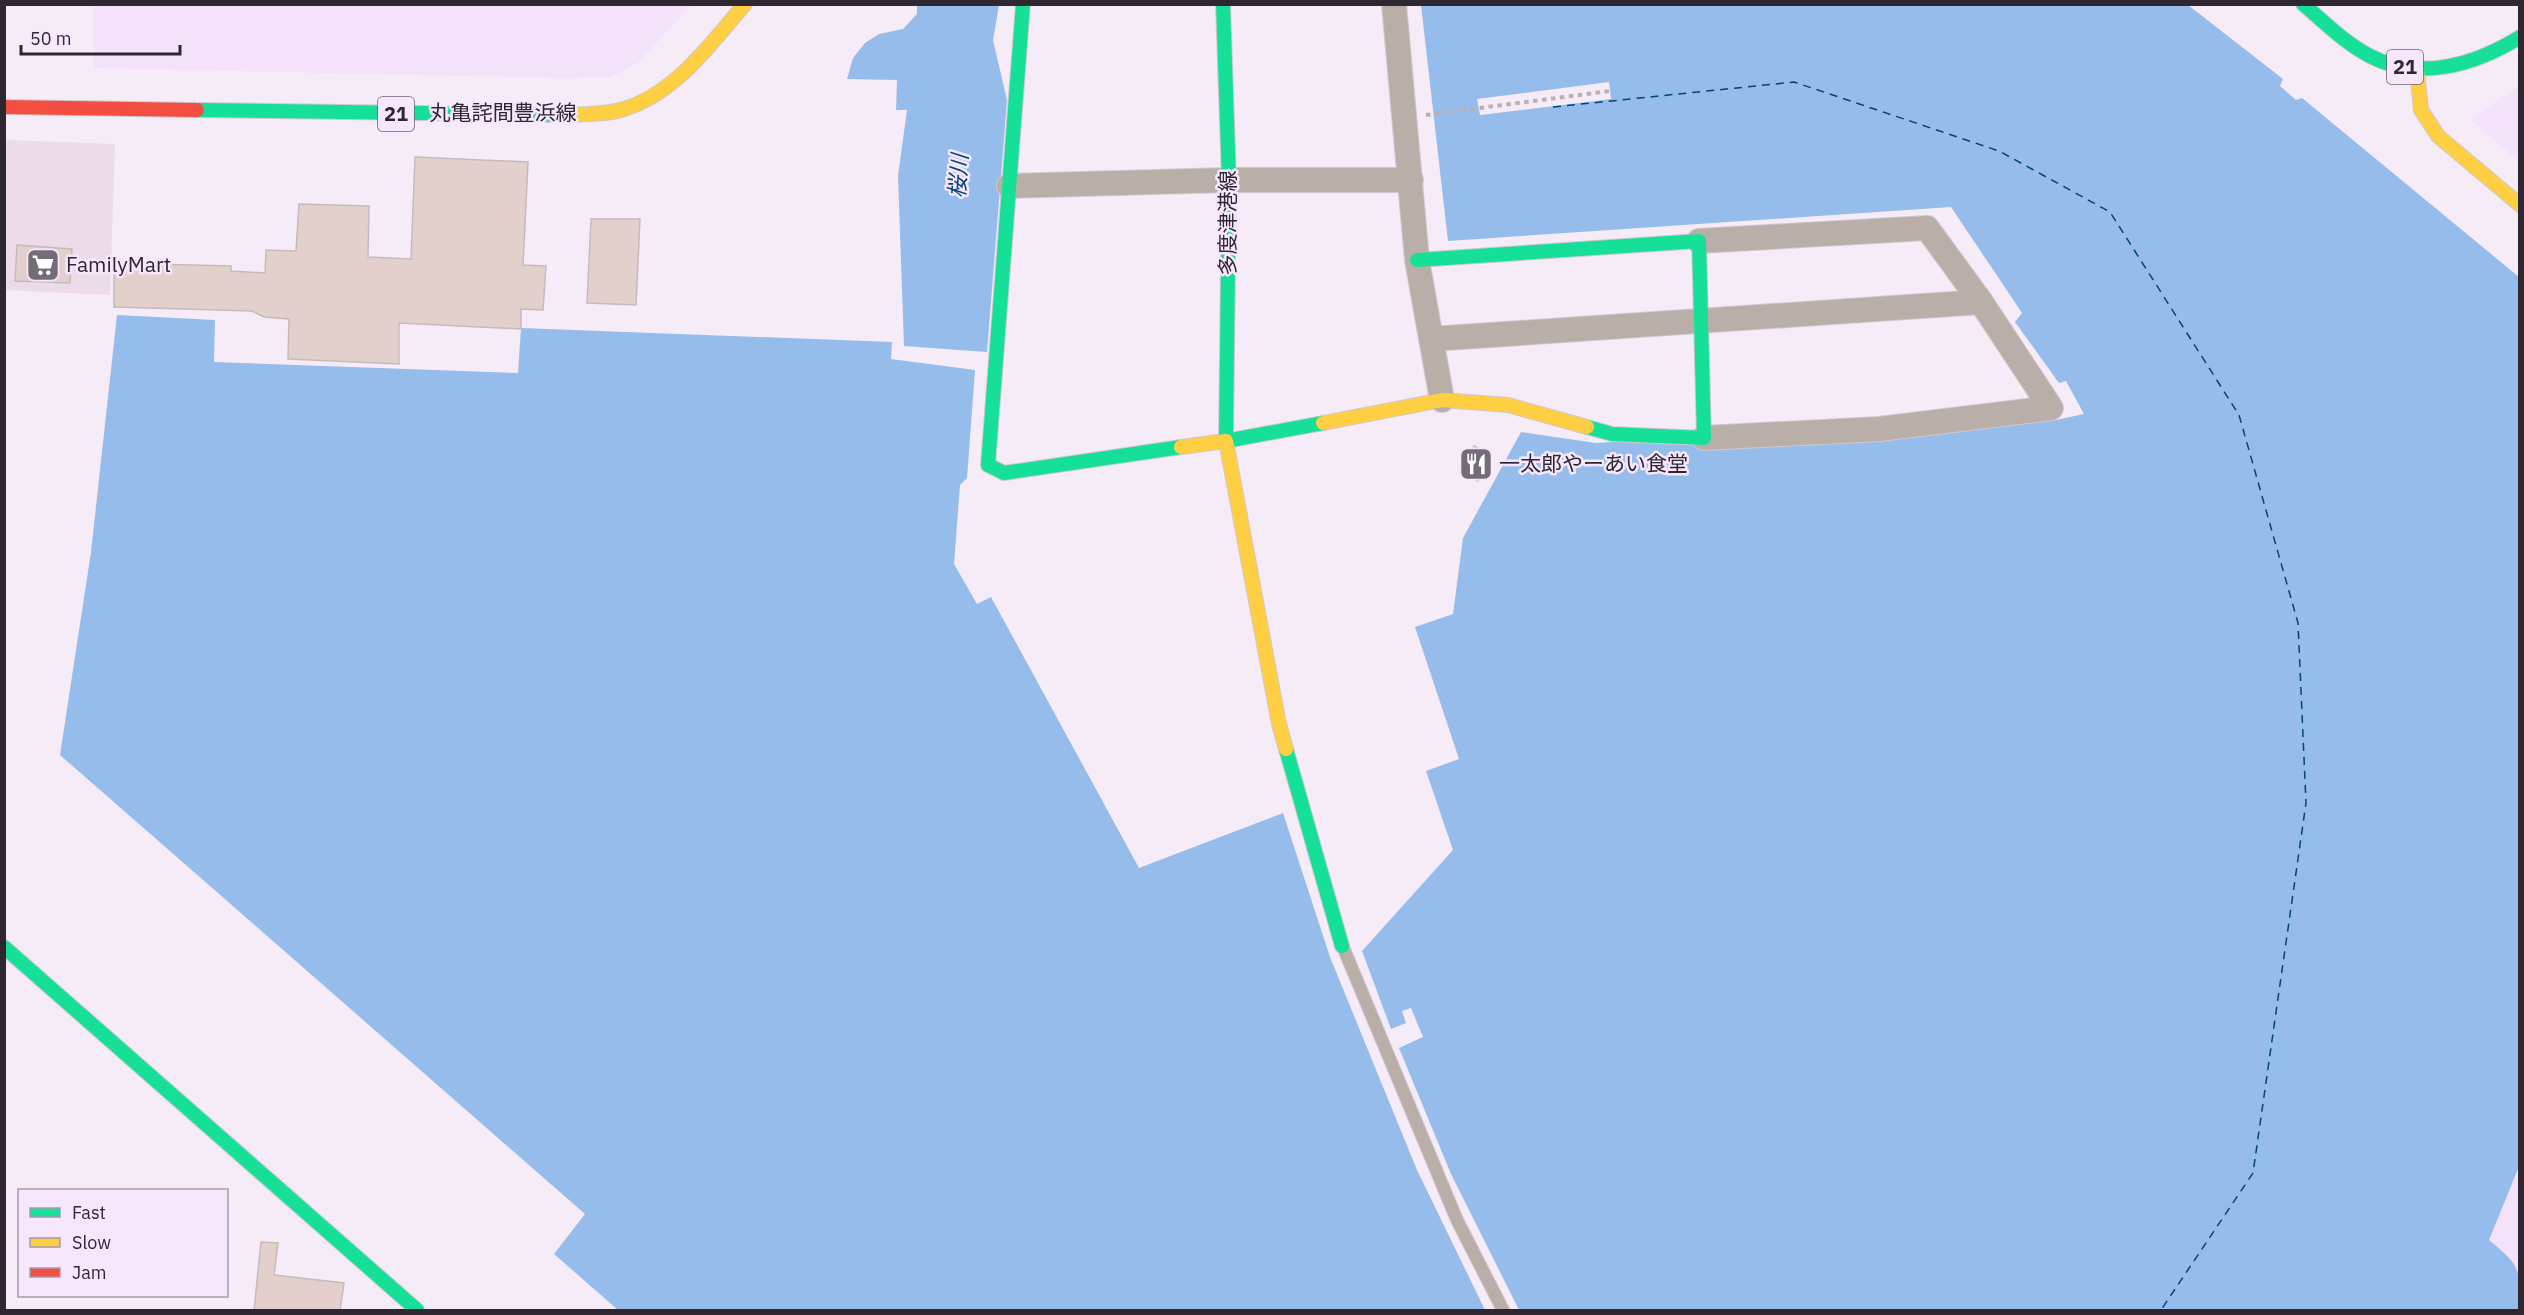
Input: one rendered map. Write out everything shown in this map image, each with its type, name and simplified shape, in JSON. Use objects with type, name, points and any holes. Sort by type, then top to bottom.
[{"type":"street","name":"丸亀詫間豊浜線","points":[[4,107],[555,116],[623,110],[657,94],[697,58],[745,4]]},
{"type":"street","points":[[1023,4],[988,465],[1004,473],[1226,441],[1442,400],[1508,405],[1612,434],[1704,438],[1879,429],[2051,408],[1982,302],[1927,228],[1417,260]]},
{"type":"street","name":"多度津港線","points":[[1223,4],[1229,180],[1226,441],[1279,724],[1342,946]]},
{"type":"street","points":[[1394,4],[1417,260],[1442,400]]},
{"type":"street","name":"21","points":[[2315,8],[2378,60],[2417,70],[2477,60],[2520,38]]},
{"type":"street","points":[[2417,70],[2421,110],[2438,136],[2520,205]]},
{"type":"street","points":[[1009,186],[1229,180],[1411,180]]},
{"type":"street","points":[[1699,241],[1704,438]]},
{"type":"street","points":[[1431,339],[1982,302]]},
{"type":"street","points":[[4,947],[417,1311]]},
{"type":"lane","points":[[1342,946],[1457,1220],[1503,1311]]},
{"type":"path","points":[[1425,115],[1610,91]]},
{"type":"shaded area","points":[[94,4],[691,5],[638,63],[611,77],[561,78],[94,68]]},
{"type":"shaded area","points":[[2519,86],[2519,161],[2470,119]]},
{"type":"shaded area","points":[[4,140],[115,144],[110,295],[5,290]]},
{"type":"shaded area","points":[[2519,1157],[2519,1271],[2487,1241]]},
{"type":"water","name":"桜川","points":[[917,5],[999,5],[993,40],[1007,100],[987,352],[904,346],[898,176],[907,110],[896,110],[897,80],[847,79],[853,58],[865,43],[879,34],[903,29],[917,14]]},
{"type":"water","points":[[1421,5],[2188,5],[2283,79],[2280,86],[2296,100],[2302,98],[2519,277],[2520,1164],[2489,1240],[2508,1257],[2517,1270],[2519,1310],[1519,1310],[1451,1174],[1399,1048],[1423,1037],[1411,1008],[1402,1011],[1406,1023],[1391,1029],[1362,951],[1453,850],[1426,771],[1459,759],[1415,627],[1453,614],[1463,538],[1521,432],[1596,443],[2046,417],[2051,421],[2084,414],[2066,381],[2059,383],[2015,322],[2022,313],[1951,207],[1448,241]]},
{"type":"water","points":[[117,315],[215,320],[214,362],[518,373],[521,328],[892,342],[891,359],[975,370],[967,478],[960,485],[954,564],[977,604],[991,597],[1139,868],[1283,813],[1330,957],[1417,1170],[1485,1310],[618,1310],[554,1254],[585,1214],[60,755],[91,552]]},
{"type":"pier","points":[[1609,82],[1611,99],[1480,115],[1477,99]]},
{"type":"building","points":[[415,157],[528,162],[523,265],[546,266],[543,310],[521,309],[521,329],[399,323],[399,364],[288,359],[289,319],[264,317],[252,311],[114,307],[114,263],[231,266],[231,271],[265,273],[266,250],[296,251],[299,204],[369,206],[368,257],[411,259]]},
{"type":"building","points":[[591,219],[640,219],[636,305],[587,303]]},
{"type":"building","name":"FamilyMart","points":[[17,245],[72,249],[70,283],[15,281]]},
{"type":"building","name":"一太郎やーあい食堂","points":[[1474,446],[1491,455],[1478,481],[1460,472]]},
{"type":"building","points":[[261,1242],[278,1243],[274,1275],[344,1283],[340,1311],[254,1311]]},
{"type":"ferry route","points":[[1553,107],[1794,82],[1999,151],[2110,212],[2239,415],[2298,623],[2306,803],[2253,1173],[2161,1310]]},
{"type":"traffic: fast","points":[[1023,4],[988,465],[1004,473],[1181,447]]},
{"type":"traffic: fast","points":[[1223,4],[1229,180],[1226,441],[1323,423]]},
{"type":"traffic: fast","points":[[2303,4],[2359,50],[2387,63],[2407,68],[2446,67],[2465,62],[2503,47],[2520,37]]},
{"type":"traffic: fast","points":[[197,110],[564,115]]},
{"type":"traffic: fast","points":[[1417,260],[1699,241],[1704,438],[1612,434],[1587,427]]},
{"type":"traffic: fast","points":[[1286,749],[1342,946]]},
{"type":"traffic: fast","points":[[4,947],[417,1310]]},
{"type":"traffic: slow","points":[[564,115],[617,111],[643,101],[660,91],[691,65],[745,4]]},
{"type":"traffic: slow","points":[[2417,70],[2421,110],[2438,136],[2520,205]]},
{"type":"traffic: slow","points":[[1323,423],[1442,400],[1508,405],[1587,427]]},
{"type":"traffic: slow","points":[[1181,447],[1226,441],[1279,724],[1286,749]]},
{"type":"traffic: jam","points":[[4,107],[197,110]]},
{"type":"place","name":"FamilyMart","points":[[43,265]]},
{"type":"place","name":"一太郎やーあい食堂","points":[[1476,464]]}]
